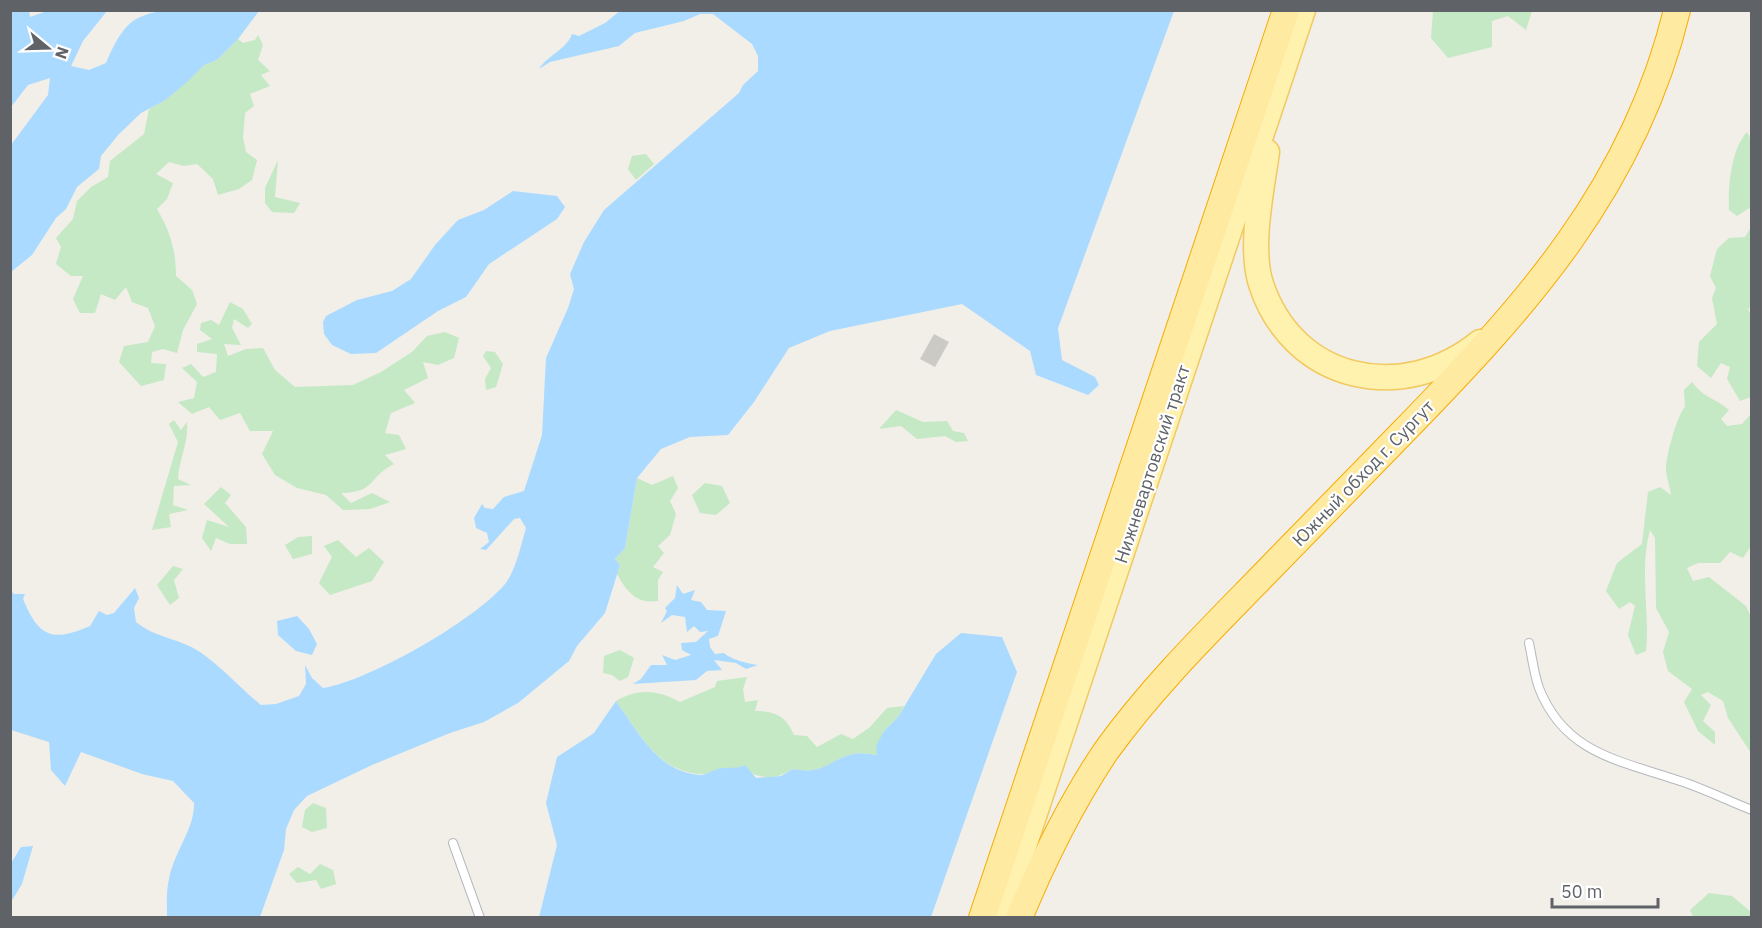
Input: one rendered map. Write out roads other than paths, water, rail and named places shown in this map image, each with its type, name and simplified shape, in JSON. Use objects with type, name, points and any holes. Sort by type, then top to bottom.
[{"type":"highway","name":"Нижневартовский тракт","points":[[982,918],[1286,10]]},
{"type":"highway","name":"Южный обход г. Сургут","points":[[1019,918],[1051,845],[1080,792],[1144,702],[1199,641],[1455,378],[1516,312],[1582,226],[1607,186],[1634,135],[1658,76],[1677,10]]},
{"type":"main road","name":"Нижневартовский тракт","points":[[1000,918],[1303,10]]},
{"type":"main road","points":[[1288,55],[1270,130],[1259,220],[1258,259],[1260,282],[1272,309],[1285,330],[1320,359],[1345,371],[1371,378],[1401,378],[1426,373],[1449,363],[1470,350],[1516,312]]},
{"type":"lane","points":[[1529,643],[1539,687],[1555,716],[1584,746],[1611,759],[1677,780],[1752,810]]},
{"type":"lane","points":[[453,843],[480,918]]},
{"type":"water","points":[[197,8],[259,11],[238,39],[217,60],[204,65],[164,101],[141,113],[119,134],[101,156],[99,169],[77,187],[66,209],[56,218],[32,255],[11,272],[11,145],[48,95],[50,78],[28,85],[11,107],[11,10],[29,11],[30,17],[47,11],[107,11],[83,41],[71,66],[89,70],[106,63],[127,26],[150,13]]},
{"type":"water","points":[[621,10],[1174,11],[1058,328],[1062,360],[1095,377],[1099,385],[1088,395],[1036,375],[1030,351],[962,304],[830,331],[789,348],[754,402],[728,435],[690,437],[661,449],[637,478],[625,548],[615,559],[620,565],[605,613],[577,646],[569,661],[518,703],[484,722],[450,733],[372,765],[307,796],[294,810],[286,829],[284,850],[260,917],[167,917],[169,879],[191,822],[194,803],[173,781],[142,774],[81,752],[65,786],[51,770],[49,742],[11,730],[11,591],[14,594],[25,594],[23,599],[35,622],[41,629],[57,635],[90,626],[99,611],[107,615],[114,613],[135,588],[139,598],[134,608],[136,622],[200,652],[261,705],[276,704],[299,696],[306,684],[305,665],[312,678],[323,688],[343,683],[393,662],[420,647],[490,599],[505,584],[512,572],[526,528],[520,518],[514,519],[486,550],[480,549],[489,542],[487,533],[476,528],[474,518],[482,504],[485,508],[493,509],[504,497],[524,491],[542,435],[546,358],[568,308],[574,289],[570,274],[584,242],[604,210],[739,93],[743,85],[758,71],[758,56],[752,44],[713,14],[700,14],[684,21],[635,33],[619,46],[550,62],[539,69],[566,44],[572,34],[579,36],[605,23]]},
{"type":"water","points":[[513,191],[557,196],[565,207],[557,219],[489,264],[466,297],[438,311],[376,353],[351,354],[332,345],[324,334],[323,322],[326,316],[357,300],[392,291],[411,279],[435,245],[458,220],[484,210]]},
{"type":"water","points":[[677,585],[683,594],[695,590],[691,600],[701,602],[707,610],[726,611],[718,636],[709,639],[710,647],[715,654],[724,653],[735,659],[758,665],[746,669],[736,663],[714,660],[722,670],[707,671],[696,680],[633,684],[641,679],[651,665],[667,665],[662,655],[675,660],[691,655],[682,650],[681,643],[696,642],[708,631],[700,632],[694,626],[687,632],[685,617],[672,615],[661,623],[667,611],[665,608],[675,598]]},
{"type":"water","points":[[297,616],[309,629],[317,644],[312,655],[296,651],[278,635],[277,621]]},
{"type":"water","points":[[961,633],[1002,637],[1017,672],[931,917],[539,917],[557,845],[546,803],[557,757],[594,733],[616,701],[650,748],[673,767],[686,772],[703,775],[718,769],[745,765],[756,778],[781,776],[793,769],[812,770],[853,754],[877,755],[876,746],[884,731],[898,717],[936,654]]},
{"type":"water","points":[[33,846],[22,884],[11,902],[11,863],[21,847]]}]
